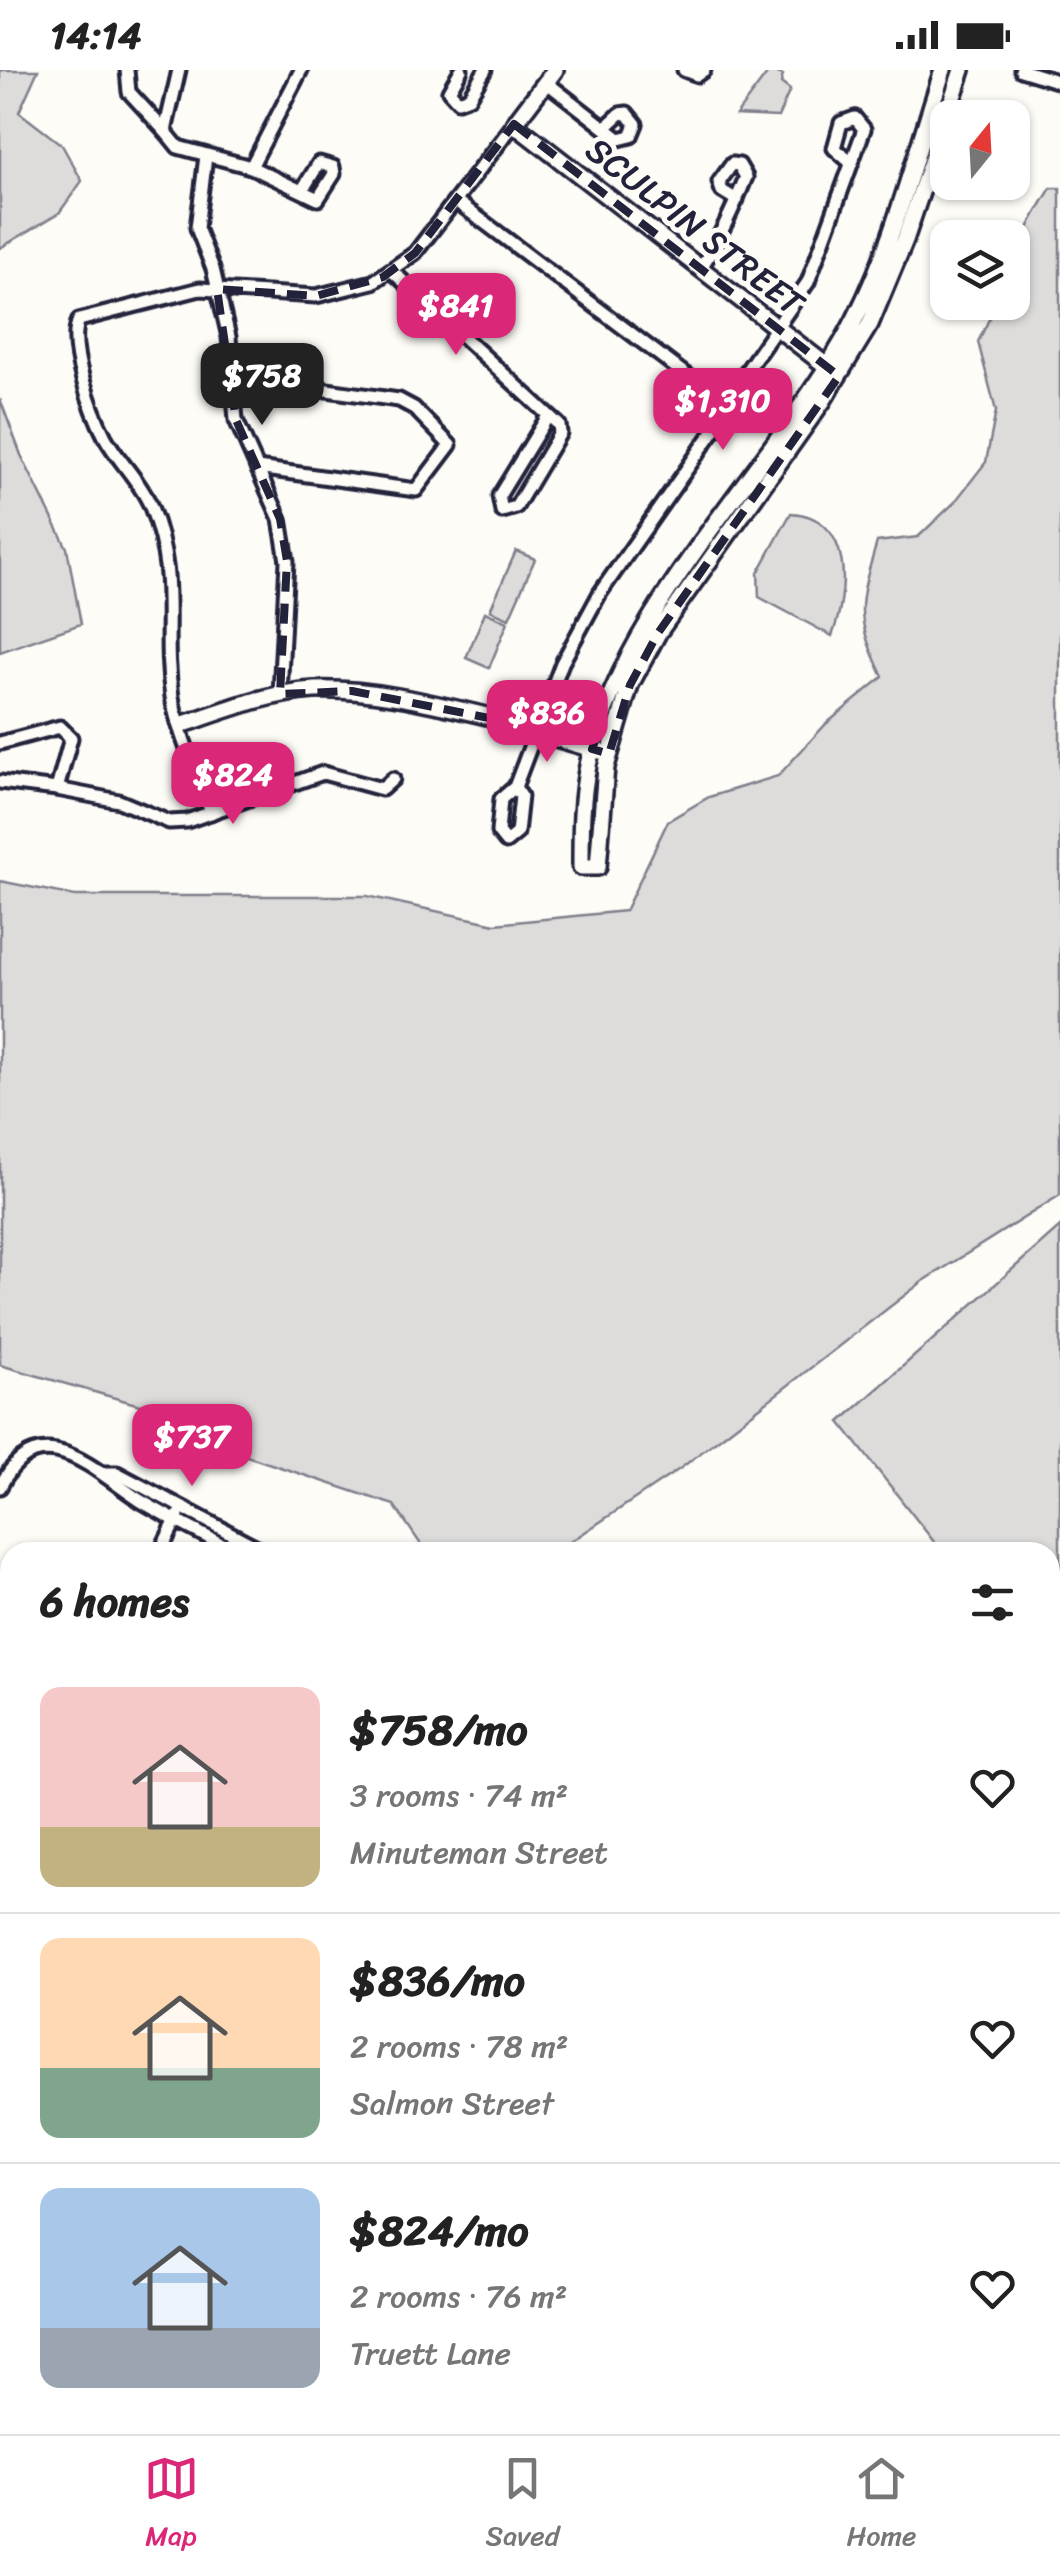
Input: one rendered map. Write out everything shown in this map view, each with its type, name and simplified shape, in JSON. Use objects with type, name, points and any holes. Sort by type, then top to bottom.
[{"type":"street","points":[[127,70],[129,92],[178,147],[251,166],[303,189]]},
{"type":"street","points":[[165,131],[180,70]]},
{"type":"street","points":[[251,166],[301,70]]},
{"type":"street","points":[[461,70],[449,91],[458,101],[469,97],[485,70]]},
{"type":"street","points":[[684,70],[697,74],[704,70]]},
{"type":"street","points":[[833,371],[870,290],[943,70]]},
{"type":"street","points":[[608,723],[609,754],[600,809],[598,867],[581,867],[583,804],[592,750],[608,723],[644,628],[882,299],[962,70]]},
{"type":"street","points":[[1021,70],[1060,82]]},
{"type":"street","points":[[211,813],[172,697],[171,578],[162,538],[150,502],[105,436],[83,380],[75,328],[80,320],[200,289],[328,295],[363,286],[414,253],[550,76],[607,126]]},
{"type":"street","name":"SCULPIN STREET","points":[[514,124],[833,371]]},
{"type":"street","points":[[206,156],[198,228],[217,289],[233,376],[236,420],[280,519],[287,561],[280,694]]},
{"type":"street","points":[[516,787],[562,663],[600,592],[728,406],[819,258],[849,161]]},
{"type":"street","points":[[701,268],[737,200]]},
{"type":"street","points":[[456,201],[728,406]]},
{"type":"street","points":[[392,270],[559,425],[560,433],[516,507],[502,511],[500,496],[548,416]]},
{"type":"street","points":[[233,376],[398,400],[414,408],[450,445],[416,490],[257,468]]},
{"type":"street","points":[[181,725],[280,694],[352,691],[540,728],[545,735],[609,754]]},
{"type":"street","points":[[540,728],[549,722],[578,732],[608,723]]},
{"type":"street","points":[[0,743],[67,729],[71,738],[57,789]]},
{"type":"street","points":[[0,782],[119,802],[170,822],[211,813],[323,774],[382,789],[393,779]]},
{"type":"street","points":[[0,1487],[17,1464],[47,1452],[78,1456],[105,1473],[112,1483],[217,1542]]},
{"type":"street","points":[[105,1473],[117,1473],[247,1542]]},
{"type":"street","points":[[165,1542],[182,1508]]},
{"type":"highlighted area","points":[[514,124],[839,376],[658,633],[630,685],[609,754],[592,749],[596,738],[549,723],[540,728],[352,691],[280,694],[287,561],[280,519],[236,420],[217,289],[316,296],[383,277],[415,253]]},
{"type":"shaded area","points":[[0,70],[38,70],[19,112],[62,145],[82,181],[59,213],[0,248]]},
{"type":"shaded area","points":[[770,70],[783,75],[781,83],[790,90],[778,117],[736,115]]},
{"type":"shaded area","points":[[1051,188],[1060,188],[1060,1195],[922,1282],[681,1468],[570,1542],[419,1542],[394,1505],[247,1456],[178,1416],[0,1365],[0,881],[75,896],[367,896],[495,924],[625,911],[668,821],[709,797],[778,776],[826,724],[883,677],[867,639],[862,611],[877,542],[918,537],[954,503],[986,462],[996,411],[978,342],[989,320],[1030,320],[1030,225]]},
{"type":"shaded area","points":[[0,399],[21,455],[67,548],[81,624],[0,652]]},
{"type":"shaded area","points":[[791,513],[812,518],[827,528],[842,560],[841,600],[832,636],[759,597],[758,573]]},
{"type":"shaded area","points":[[516,551],[535,559],[509,618],[490,610]]},
{"type":"shaded area","points":[[485,612],[508,622],[489,668],[466,658]]},
{"type":"shaded area","points":[[1060,1227],[1060,1542],[934,1542],[840,1422]]}]
